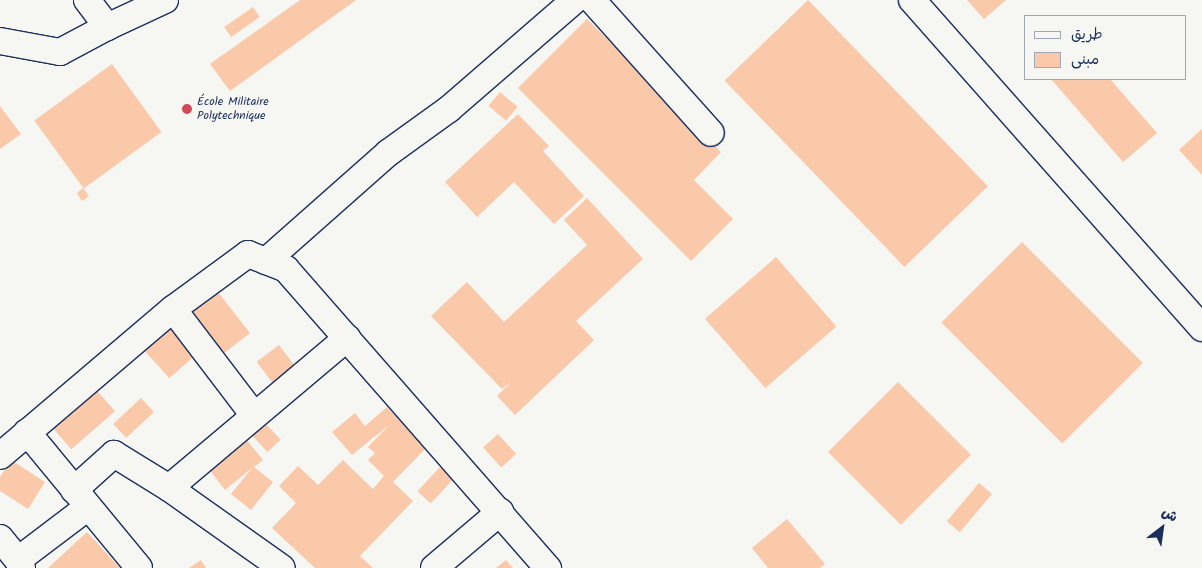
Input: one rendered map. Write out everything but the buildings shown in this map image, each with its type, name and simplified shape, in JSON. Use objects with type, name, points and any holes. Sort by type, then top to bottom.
[{"type":"street","points":[[87,0],[107,27]]},
{"type":"street","points":[[0,41],[60,52],[107,27],[165,0]]},
{"type":"street","points":[[266,261],[388,153],[449,109],[575,0]]},
{"type":"street","points":[[592,0],[712,133]]},
{"type":"street","points":[[912,0],[1202,328]]},
{"type":"street","points":[[0,456],[173,309],[248,254],[286,270],[548,568]]},
{"type":"street","points":[[173,309],[253,414]]},
{"type":"street","points":[[169,488],[253,414],[347,338]]},
{"type":"street","points":[[27,432],[139,568]]},
{"type":"street","points":[[0,538],[20,564],[81,498],[114,454],[169,488],[282,568]]},
{"type":"street","points":[[434,568],[500,512]]},
{"type":"place","name":"École Militaire Polytechnique","points":[[187,109]]}]
